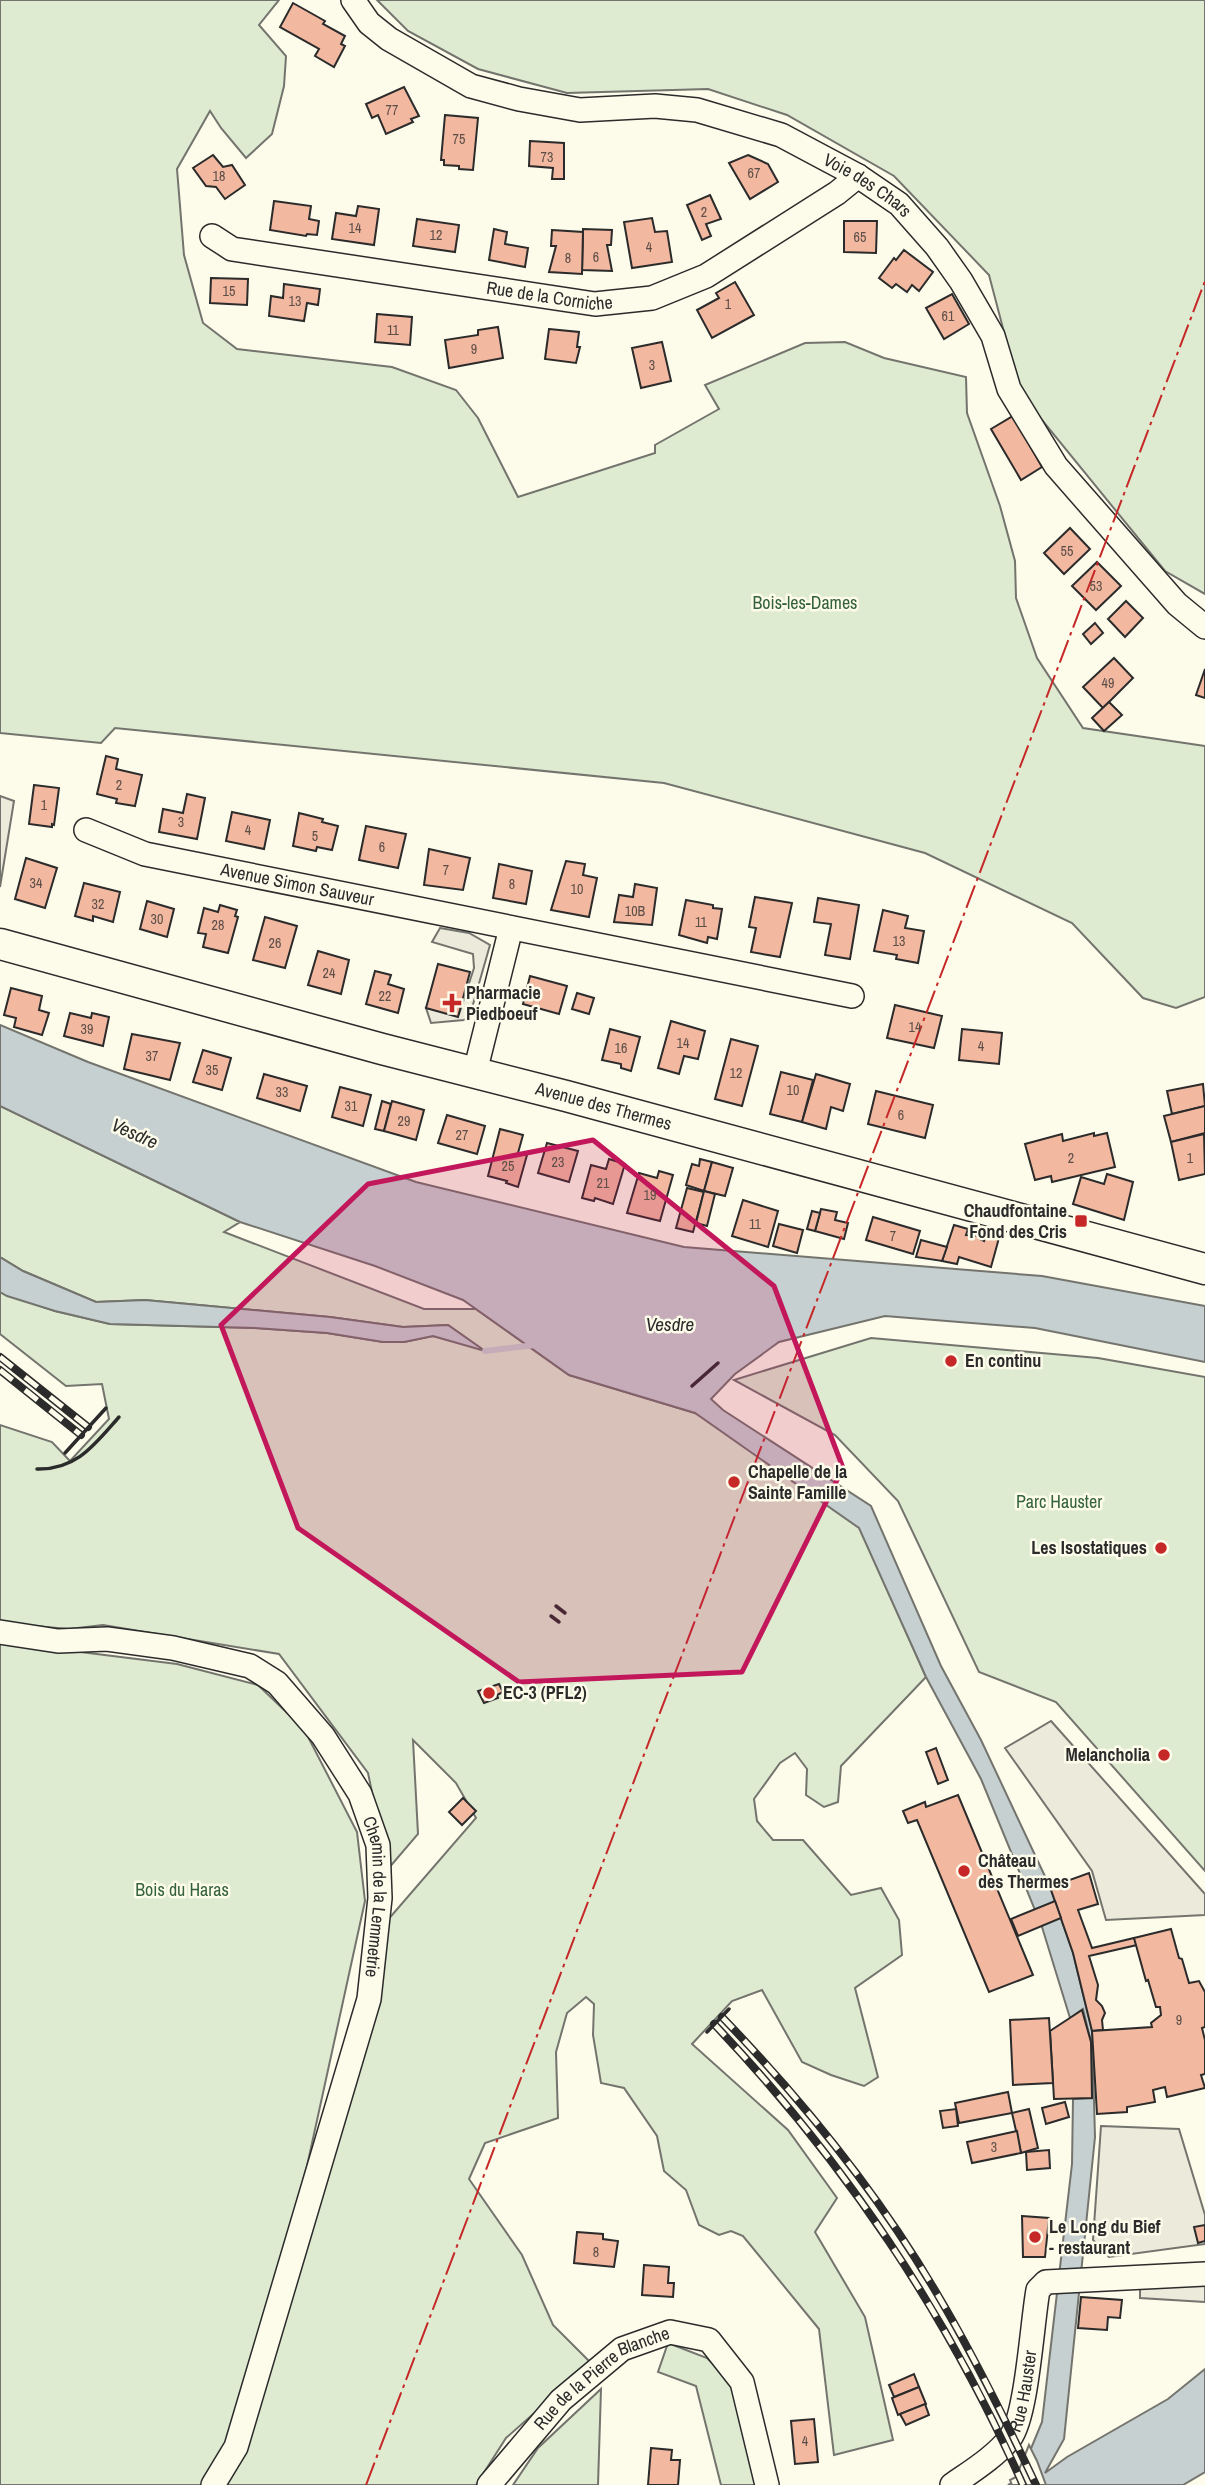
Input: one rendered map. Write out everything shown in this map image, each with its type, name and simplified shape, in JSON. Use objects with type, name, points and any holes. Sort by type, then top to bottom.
[{"type":"main road","name":"Avenue des Thermes","points":[[0,944],[1205,1269]]},
{"type":"street","name":"Voie des Chars","points":[[353,0],[369,23],[389,39],[471,86],[519,99],[580,110],[655,106],[697,110],[781,135],[858,176],[899,204],[937,247],[961,281],[993,336],[1009,389],[1056,466],[1177,604],[1205,627]]},
{"type":"street","name":"Rue de la Corniche","points":[[212,236],[232,249],[595,304],[621,302],[652,298],[706,276],[837,193],[858,176]]},
{"type":"street","name":"Avenue Simon Sauveur","points":[[86,830],[145,854],[852,996]]},
{"type":"street","points":[[475,1072],[511,928]]},
{"type":"street","name":"Chemin de la Lemmetrie","points":[[0,1632],[58,1641],[120,1641],[173,1648],[250,1666],[277,1683],[323,1736],[360,1794],[378,1845],[380,1898],[369,1999],[236,2447],[214,2485]]},
{"type":"street","name":"Rue Hauster","points":[[952,2485],[995,2454],[1012,2436],[1022,2404],[1038,2290],[1046,2282],[1205,2274]]},
{"type":"street","name":"Rue de la Pierre Blanche","points":[[489,2485],[561,2400],[622,2349],[670,2332],[709,2340],[742,2382],[767,2485]]},
{"type":"highlighted area","points":[[593,1140],[774,1286],[843,1468],[742,1672],[519,1682],[298,1528],[221,1325],[368,1184]]},
{"type":"green space","name":"Bois-les-Dames","points":[[0,0],[279,0],[259,25],[286,56],[284,86],[272,134],[246,158],[210,111],[177,169],[184,255],[203,323],[237,349],[392,367],[456,390],[478,418],[518,497],[655,453],[655,445],[719,409],[705,385],[805,343],[845,342],[884,358],[966,377],[967,413],[1000,506],[1015,561],[1016,598],[1037,658],[1083,728],[1205,746],[1205,997],[1176,1008],[1143,998],[1072,923],[925,853],[664,783],[115,728],[101,743],[0,733]]},
{"type":"green space","points":[[377,0],[1205,0],[1205,594],[1165,571],[1020,393],[989,275],[894,176],[787,115],[708,89],[567,93],[478,69],[408,31]]},
{"type":"green space","points":[[0,1106],[240,1222],[224,1232],[424,1309],[476,1309],[569,1375],[695,1413],[860,1528],[926,1677],[841,1766],[838,1802],[824,1807],[806,1795],[807,1769],[795,1753],[780,1763],[754,1799],[757,1821],[773,1840],[803,1840],[851,1895],[881,1888],[899,1920],[902,1955],[855,1988],[878,2077],[864,2086],[802,2062],[762,1990],[732,2001],[692,2044],[788,2130],[837,2198],[815,2232],[865,2317],[893,2440],[834,2455],[819,2329],[743,2236],[731,2231],[719,2235],[699,2225],[686,2190],[664,2171],[657,2136],[624,2088],[601,2083],[593,2035],[594,2004],[586,1997],[567,2013],[556,2052],[558,2118],[485,2143],[469,2179],[522,2255],[553,2325],[591,2363],[506,2438],[476,2485],[225,2485],[386,1922],[476,1818],[456,1783],[413,1740],[418,1834],[388,1869],[368,1773],[279,1654],[103,1625],[69,1629],[0,1623],[0,1425],[52,1442],[70,1461],[109,1419],[102,1384],[66,1386],[0,1334],[0,1292],[55,1311],[110,1324],[255,1328],[327,1333],[383,1342],[404,1342],[433,1336],[482,1349],[448,1325],[403,1327],[330,1317],[145,1300],[96,1302],[23,1271],[0,1257]]},
{"type":"green space","name":"Parc Hauster","points":[[871,1338],[1098,1358],[1205,1377],[1205,1871],[1056,1702],[979,1672],[898,1501],[835,1435],[734,1380]]},
{"type":"green space","name":"Bois du Haras","points":[[0,1642],[177,1664],[258,1685],[304,1729],[357,1832],[365,1901],[307,2166],[229,2446],[205,2485],[0,2485]]},
{"type":"green space","points":[[668,2343],[707,2358],[739,2390],[768,2485],[721,2485],[696,2386],[658,2372]]},
{"type":"green space","points":[[601,2389],[598,2485],[513,2485],[538,2448]]},
{"type":"shaded area","points":[[0,796],[14,801],[0,887]]},
{"type":"shaded area","points":[[440,928],[469,933],[490,945],[470,1015],[464,1020],[431,1023],[426,1008],[459,1014],[474,968],[473,954],[432,942]]},
{"type":"shaded area","points":[[1051,1721],[1205,1894],[1205,1915],[1106,1920],[1092,1871],[1005,1748]]},
{"type":"shaded area","points":[[1101,2126],[1179,2129],[1205,2215],[1205,2244],[1109,2257],[1093,2240]]},
{"type":"shaded area","points":[[1140,2285],[1205,2285],[1205,2302],[1140,2298]]},
{"type":"water","name":"Vesdre","points":[[0,1025],[88,1062],[416,1182],[684,1247],[1042,1276],[1205,1306],[1205,1362],[1035,1328],[885,1316],[779,1342],[735,1374],[711,1399],[723,1410],[871,1506],[941,1666],[981,1740],[1050,1887],[1073,1953],[1092,2031],[1095,2137],[1064,2439],[1045,2473],[1067,2457],[1168,2399],[1205,2369],[1205,2472],[1183,2485],[1008,2485],[1018,2480],[1042,2422],[1072,2164],[1073,2099],[1093,2098],[1091,2042],[1083,2009],[1070,2018],[1042,1927],[981,1779],[926,1677],[859,1528],[695,1413],[569,1375],[463,1300],[375,1266],[240,1222],[0,1106]]},
{"type":"water","points":[[0,1257],[23,1271],[96,1302],[145,1300],[330,1317],[403,1327],[448,1325],[485,1351],[433,1336],[404,1342],[383,1342],[327,1333],[255,1328],[110,1324],[55,1311],[0,1292]]},
{"type":"pier","points":[[1029,2445],[1046,2485],[1012,2485],[1010,2480],[1016,2477]]},
{"type":"building","points":[[293,3],[345,36],[341,44],[345,46],[334,67],[315,56],[319,49],[280,27]]},
{"type":"building","points":[[404,87],[419,116],[411,119],[413,122],[386,134],[378,115],[372,118],[366,104]]},
{"type":"building","points":[[445,115],[478,118],[473,170],[444,165],[444,160],[441,160]]},
{"type":"building","points":[[530,141],[564,143],[564,179],[552,179],[553,168],[529,166]]},
{"type":"building","points":[[213,155],[223,167],[232,165],[245,185],[225,199],[216,187],[206,186],[193,168]]},
{"type":"building","points":[[748,155],[768,164],[778,182],[750,199],[729,163]]},
{"type":"building","points":[[710,195],[721,219],[706,224],[711,236],[702,240],[687,205]]},
{"type":"building","points":[[274,201],[311,206],[309,219],[319,221],[317,235],[306,236],[270,230]]},
{"type":"building","points":[[358,206],[379,209],[374,245],[332,239],[336,213],[356,216]]},
{"type":"building","points":[[652,218],[655,232],[667,231],[672,262],[632,268],[624,222]]},
{"type":"building","points":[[417,219],[459,225],[455,252],[413,246]]},
{"type":"building","points":[[844,221],[877,221],[876,253],[844,252]]},
{"type":"building","points":[[494,229],[507,232],[505,244],[528,248],[525,267],[489,260]]},
{"type":"building","points":[[583,229],[612,230],[611,245],[607,245],[612,271],[582,270]]},
{"type":"building","points":[[552,230],[583,232],[582,274],[549,272],[556,246],[551,246]]},
{"type":"building","points":[[904,250],[933,272],[919,291],[912,285],[907,292],[896,284],[892,288],[879,278],[894,258],[896,260]]},
{"type":"building","points":[[211,278],[248,279],[247,305],[210,303]]},
{"type":"building","points":[[735,282],[754,315],[712,338],[697,310],[719,298],[716,293]]},
{"type":"building","points":[[284,284],[320,289],[318,305],[307,303],[304,321],[269,316],[271,296],[283,298]]},
{"type":"building","points":[[952,294],[969,324],[944,339],[926,308]]},
{"type":"building","points":[[377,314],[412,317],[410,345],[375,342]]},
{"type":"building","points":[[498,327],[503,358],[449,368],[445,340],[478,335],[478,330]]},
{"type":"building","points":[[549,329],[579,332],[577,347],[580,347],[576,363],[545,359]]},
{"type":"building","points":[[662,342],[671,381],[641,388],[632,348]]},
{"type":"building","points":[[1013,416],[1042,467],[1021,480],[991,429]]},
{"type":"building","points":[[1070,528],[1090,549],[1064,574],[1044,553]]},
{"type":"building","points":[[1097,562],[1121,586],[1096,610],[1072,586]]},
{"type":"building","points":[[1126,601],[1143,618],[1125,637],[1108,619]]},
{"type":"building","points":[[1095,623],[1103,633],[1091,644],[1083,634]]},
{"type":"building","points":[[1114,658],[1133,678],[1103,708],[1083,687]]},
{"type":"building","points":[[1205,669],[1205,698],[1196,695]]},
{"type":"building","points":[[1109,702],[1122,715],[1104,731],[1092,718]]},
{"type":"building","points":[[106,756],[118,759],[116,769],[142,775],[135,806],[116,803],[117,799],[97,794]]},
{"type":"building","points":[[34,785],[59,788],[52,827],[29,824]]},
{"type":"building","points":[[187,794],[205,798],[197,839],[159,832],[163,809],[183,813]]},
{"type":"building","points":[[232,812],[270,820],[264,849],[226,841]]},
{"type":"building","points":[[299,813],[338,826],[332,850],[317,847],[316,851],[293,846]]},
{"type":"building","points":[[366,826],[406,834],[398,868],[359,860]]},
{"type":"building","points":[[429,849],[470,858],[463,890],[424,885]]},
{"type":"building","points":[[26,858],[57,868],[45,908],[15,899]]},
{"type":"building","points":[[566,861],[585,864],[583,875],[597,878],[589,917],[551,910]]},
{"type":"building","points":[[499,864],[532,871],[526,904],[493,898]]},
{"type":"building","points":[[84,883],[120,892],[113,922],[93,916],[93,921],[75,916]]},
{"type":"building","points":[[635,884],[657,888],[652,925],[614,922],[619,895],[633,897]]},
{"type":"building","points":[[755,897],[792,903],[780,957],[751,952],[756,928],[749,927]]},
{"type":"building","points":[[818,898],[859,905],[850,959],[825,955],[831,924],[814,922]]},
{"type":"building","points":[[686,900],[722,909],[717,939],[708,937],[707,943],[679,935]]},
{"type":"building","points":[[147,901],[174,909],[167,937],[140,929]]},
{"type":"building","points":[[220,905],[237,910],[235,916],[238,917],[228,953],[203,947],[206,934],[198,933],[204,908],[218,912]]},
{"type":"building","points":[[883,910],[908,916],[905,928],[924,931],[918,963],[896,959],[897,955],[874,951]]},
{"type":"building","points":[[265,917],[297,926],[285,968],[253,960]]},
{"type":"building","points":[[318,951],[349,960],[341,994],[308,985]]},
{"type":"building","points":[[438,964],[470,972],[458,1017],[426,1008]]},
{"type":"building","points":[[375,971],[391,975],[388,984],[404,989],[398,1013],[366,1004]]},
{"type":"building","points":[[530,976],[567,986],[559,1014],[523,1004]]},
{"type":"building","points":[[11,988],[42,996],[39,1010],[49,1013],[42,1035],[14,1027],[16,1018],[4,1015]]},
{"type":"building","points":[[577,993],[594,998],[589,1014],[572,1009]]},
{"type":"building","points":[[895,1005],[942,1016],[934,1048],[887,1038]]},
{"type":"building","points":[[70,1013],[91,1018],[92,1013],[109,1017],[103,1046],[64,1036]]},
{"type":"building","points":[[671,1021],[705,1031],[698,1059],[684,1056],[679,1074],[658,1068]]},
{"type":"building","points":[[610,1029],[640,1037],[631,1071],[621,1068],[621,1064],[602,1060]]},
{"type":"building","points":[[962,1029],[1002,1033],[999,1064],[959,1060]]},
{"type":"building","points":[[132,1034],[180,1043],[170,1080],[124,1069]]},
{"type":"building","points":[[731,1039],[758,1046],[742,1106],[715,1099]]},
{"type":"building","points":[[203,1050],[231,1058],[222,1090],[193,1082]]},
{"type":"building","points":[[781,1072],[813,1080],[802,1122],[770,1114]]},
{"type":"building","points":[[264,1074],[307,1086],[300,1111],[257,1098]]},
{"type":"building","points":[[816,1074],[850,1084],[843,1111],[831,1107],[826,1129],[802,1122]]},
{"type":"building","points":[[1203,1084],[1205,1106],[1172,1114],[1167,1091]]},
{"type":"building","points":[[340,1087],[371,1095],[363,1126],[332,1117]]},
{"type":"building","points":[[876,1091],[933,1105],[925,1138],[868,1124]]},
{"type":"building","points":[[382,1101],[391,1104],[384,1131],[375,1129]]},
{"type":"building","points":[[392,1101],[424,1110],[416,1140],[384,1131]]},
{"type":"building","points":[[1205,1106],[1205,1133],[1171,1142],[1164,1116]]},
{"type":"building","points":[[447,1115],[485,1126],[477,1154],[438,1143]]},
{"type":"building","points":[[500,1129],[523,1135],[518,1153],[527,1155],[518,1187],[488,1176]]},
{"type":"building","points":[[1094,1133],[1094,1136],[1107,1133],[1115,1167],[1052,1182],[1051,1176],[1035,1180],[1025,1144],[1062,1134],[1063,1141]]},
{"type":"building","points":[[1204,1134],[1205,1174],[1179,1180],[1171,1142]]},
{"type":"building","points":[[547,1143],[578,1151],[569,1182],[538,1173]]},
{"type":"building","points":[[609,1159],[625,1164],[613,1204],[595,1198],[594,1201],[582,1198],[591,1165],[606,1169]]},
{"type":"building","points":[[700,1159],[712,1162],[704,1191],[686,1185],[692,1164],[699,1166]]},
{"type":"building","points":[[712,1162],[733,1168],[725,1196],[704,1191]]},
{"type":"building","points":[[659,1171],[673,1175],[660,1221],[627,1213],[639,1173],[657,1178]]},
{"type":"building","points":[[1107,1174],[1133,1182],[1124,1220],[1073,1204],[1081,1177],[1104,1184]]},
{"type":"building","points":[[687,1188],[704,1192],[693,1232],[676,1228]]},
{"type":"building","points":[[704,1191],[715,1194],[707,1226],[696,1223]]},
{"type":"building","points":[[743,1200],[778,1211],[768,1247],[732,1236]]},
{"type":"building","points":[[821,1209],[837,1212],[835,1220],[848,1223],[844,1239],[815,1231]]},
{"type":"building","points":[[812,1211],[820,1213],[815,1231],[807,1229]]},
{"type":"building","points":[[873,1217],[920,1231],[913,1254],[866,1240]]},
{"type":"building","points":[[779,1224],[803,1230],[797,1253],[773,1246]]},
{"type":"building","points":[[954,1225],[968,1229],[966,1235],[981,1236],[980,1239],[984,1241],[986,1234],[999,1238],[991,1267],[959,1257],[957,1264],[942,1261]]},
{"type":"building","points":[[921,1240],[947,1247],[942,1261],[916,1257]]},
{"type":"building","name":"EC-3 (PFL2)","points":[[499,1684],[503,1692],[497,1695],[498,1698],[484,1703],[478,1691]]},
{"type":"building","points":[[936,1748],[948,1780],[938,1784],[926,1752]]},
{"type":"building","name":"Château des Thermes","points":[[958,1795],[1033,1975],[989,1992],[917,1820],[908,1823],[903,1811],[925,1802],[926,1807]]},
{"type":"building","points":[[463,1798],[476,1811],[462,1825],[449,1812]]},
{"type":"building","points":[[1089,1873],[1098,1904],[1078,1910],[1092,1948],[1134,1938],[1137,1945],[1089,1956],[1098,1985],[1096,2000],[1105,2013],[1102,2020],[1103,2030],[1092,2031],[1073,1953],[1050,1887]]},
{"type":"building","points":[[1055,1901],[1061,1918],[1018,1936],[1011,1919]]},
{"type":"building","points":[[1171,1929],[1189,1983],[1199,1981],[1205,1992],[1205,2027],[1202,2028],[1205,2040],[1205,2074],[1201,2075],[1205,2088],[1167,2097],[1165,2087],[1153,2090],[1155,2102],[1127,2107],[1127,2112],[1097,2114],[1092,2031],[1152,2027],[1151,2023],[1161,2015],[1160,2007],[1156,2007],[1148,1980],[1146,1981],[1134,1938]]},
{"type":"building","points":[[1082,2010],[1091,2042],[1092,2098],[1054,2099],[1050,2031]]},
{"type":"building","points":[[1049,2018],[1053,2083],[1013,2085],[1010,2020]]},
{"type":"building","points":[[1008,2092],[1012,2113],[959,2123],[955,2103]]},
{"type":"building","points":[[1065,2102],[1069,2117],[1046,2124],[1042,2108]]},
{"type":"building","points":[[956,2109],[958,2126],[943,2128],[940,2111]]},
{"type":"building","points":[[1029,2109],[1038,2148],[1021,2153],[1012,2113]]},
{"type":"building","points":[[1017,2131],[1021,2153],[972,2163],[967,2142]]},
{"type":"building","points":[[1049,2150],[1050,2168],[1027,2170],[1026,2152]]},
{"type":"building","name":"Le Long du Bief - restaurant","points":[[1022,2216],[1049,2218],[1045,2257],[1023,2257]]},
{"type":"building","points":[[1205,2225],[1205,2241],[1198,2243],[1194,2227]]},
{"type":"building","points":[[577,2232],[603,2234],[603,2239],[618,2241],[614,2267],[574,2263]]},
{"type":"building","points":[[644,2265],[669,2267],[668,2283],[674,2283],[673,2297],[642,2295]]},
{"type":"building","points":[[1081,2297],[1122,2300],[1120,2318],[1108,2317],[1107,2330],[1078,2328]]},
{"type":"building","points":[[914,2374],[919,2387],[894,2397],[889,2385]]},
{"type":"building","points":[[919,2387],[926,2404],[898,2415],[892,2398]]},
{"type":"building","points":[[925,2404],[929,2415],[906,2425],[900,2414]]},
{"type":"building","points":[[814,2419],[818,2462],[795,2464],[791,2421]]},
{"type":"building","points":[[651,2448],[672,2450],[671,2460],[680,2460],[678,2485],[648,2485]]},
{"type":"waterway","points":[[485,1351],[535,1345]]},
{"type":"railway","points":[[0,1357],[88,1427]]},
{"type":"railway","points":[[0,1370],[81,1435]]},
{"type":"railway","points":[[722,2017],[809,2114],[889,2219],[963,2339],[1036,2485]]},
{"type":"railway","points":[[714,2024],[807,2130],[889,2241],[961,2359],[1023,2485]]},
{"type":"wall","points":[[692,1386],[718,1363]]},
{"type":"wall","points":[[65,1453],[106,1408]]},
{"type":"wall","points":[[37,1469],[63,1465],[84,1454],[119,1417]]},
{"type":"wall","points":[[556,1606],[565,1613]]},
{"type":"wall","points":[[551,1616],[559,1622]]},
{"type":"wall","points":[[707,2032],[729,2009]]},
{"type":"power","points":[[366,2485],[1205,281]]},
{"type":"place","name":"Pharmacie Piedboeuf","points":[[452,1003]]},
{"type":"place","name":"Chaudfontaine Fond des Cris","points":[[1081,1221]]},
{"type":"place","name":"En continu","points":[[951,1361]]},
{"type":"place","name":"Chapelle de la Sainte Famille","points":[[734,1482]]},
{"type":"place","name":"Les Isostatiques","points":[[1161,1548]]},
{"type":"place","name":"EC-3 (PFL2)","points":[[489,1693]]},
{"type":"place","name":"Melancholia","points":[[1164,1755]]},
{"type":"place","name":"Château des Thermes","points":[[964,1871]]},
{"type":"place","name":"Le Long du Bief - restaurant","points":[[1035,2237]]}]
